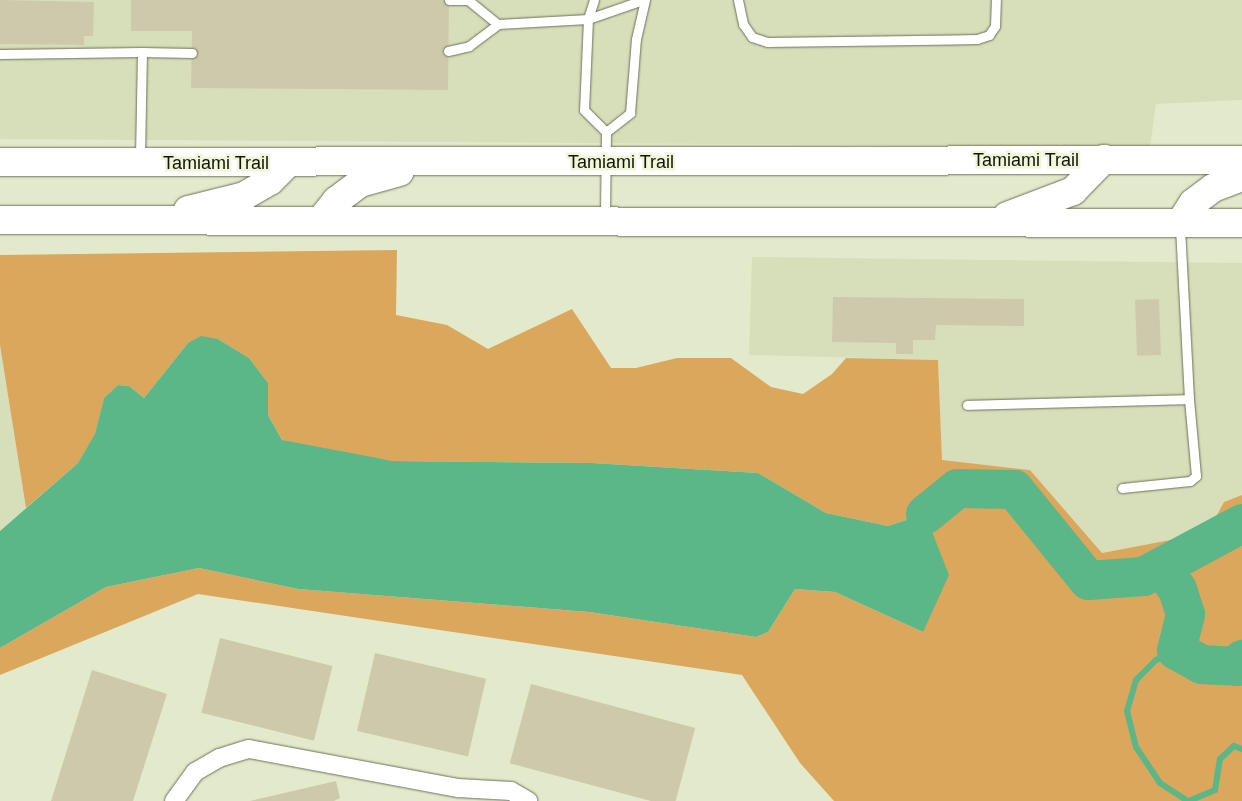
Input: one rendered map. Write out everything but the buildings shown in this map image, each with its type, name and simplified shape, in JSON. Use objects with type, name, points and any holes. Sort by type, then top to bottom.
[{"type":"main road","name":"Tamiami Trail","points":[[0,162],[435,163],[1104,159],[1242,160]]},
{"type":"main road","points":[[991,222],[1073,191],[1104,159]]},
{"type":"main road","points":[[148,220],[244,196],[270,181],[288,163]]},
{"type":"main road","points":[[320,221],[336,201],[360,184],[435,163]]},
{"type":"main road","points":[[1180,222],[1193,203],[1213,188],[1242,177]]},
{"type":"main road","points":[[0,220],[320,221],[605,219],[1242,223]]},
{"type":"street","points":[[174,801],[195,772],[219,758],[249,749],[458,788],[511,791],[528,801]]},
{"type":"lane","points":[[449,0],[468,0],[498,24]]},
{"type":"lane","points":[[594,0],[588,19],[584,110],[606,132],[605,219]]},
{"type":"lane","points":[[448,51],[469,46],[498,24],[588,19],[644,0]]},
{"type":"lane","points":[[606,132],[630,113],[636,39],[644,0]]},
{"type":"lane","points":[[738,0],[743,24],[752,37],[767,42],[977,39],[989,34],[995,26],[996,0]]},
{"type":"lane","points":[[140,163],[142,52]]},
{"type":"lane","points":[[0,54],[192,53]]},
{"type":"lane","points":[[1122,488],[1190,481],[1196,476],[1189,399],[1180,222]]},
{"type":"lane","points":[[967,405],[1189,399]]},
{"type":"shaded area","points":[[0,0],[1242,0],[1242,100],[1156,104],[1150,147],[0,139]]},
{"type":"shaded area","points":[[397,250],[396,315],[447,325],[488,349],[572,309],[611,368],[636,368],[677,358],[731,358],[771,387],[803,394],[832,374],[846,358],[938,360],[942,460],[1030,470],[1102,553],[1207,533],[1224,502],[1242,495],[1242,801],[834,801],[800,763],[742,675],[198,594],[0,675],[0,648],[106,587],[199,568],[298,589],[589,612],[756,637],[768,632],[795,589],[835,592],[923,632],[925,514],[888,526],[826,513],[758,473],[592,463],[393,461],[308,448],[282,440],[268,415],[268,383],[249,358],[218,339],[188,343],[144,398],[129,386],[118,385],[104,398],[95,435],[78,463],[26,508],[0,345],[0,255]]},
{"type":"shaded area","points":[[752,257],[1242,263],[1242,495],[1224,502],[1207,533],[1102,553],[1030,470],[942,461],[938,360],[749,355]]},
{"type":"shaded area","points":[[201,336],[218,339],[249,358],[268,383],[268,415],[282,440],[393,461],[592,463],[758,473],[826,513],[888,526],[925,514],[949,575],[923,632],[835,592],[795,589],[768,632],[756,637],[589,612],[298,589],[199,568],[106,587],[0,648],[0,531],[78,463],[95,434],[104,398],[118,385],[129,386],[144,398],[188,343]]},
{"type":"shaded area","points":[[0,345],[26,508],[0,531]]},
{"type":"waterway","points":[[925,514],[957,488],[1014,489],[1088,580],[1143,576],[1242,523]]},
{"type":"waterway","points":[[1161,567],[1177,589],[1185,614],[1176,650],[1201,664],[1237,666],[1242,659]]},
{"type":"waterway","points":[[1176,650],[1156,660],[1136,680],[1127,711],[1136,747],[1160,783],[1188,801]]},
{"type":"waterway","points":[[1189,801],[1215,790],[1220,759],[1234,746],[1242,749]]}]
